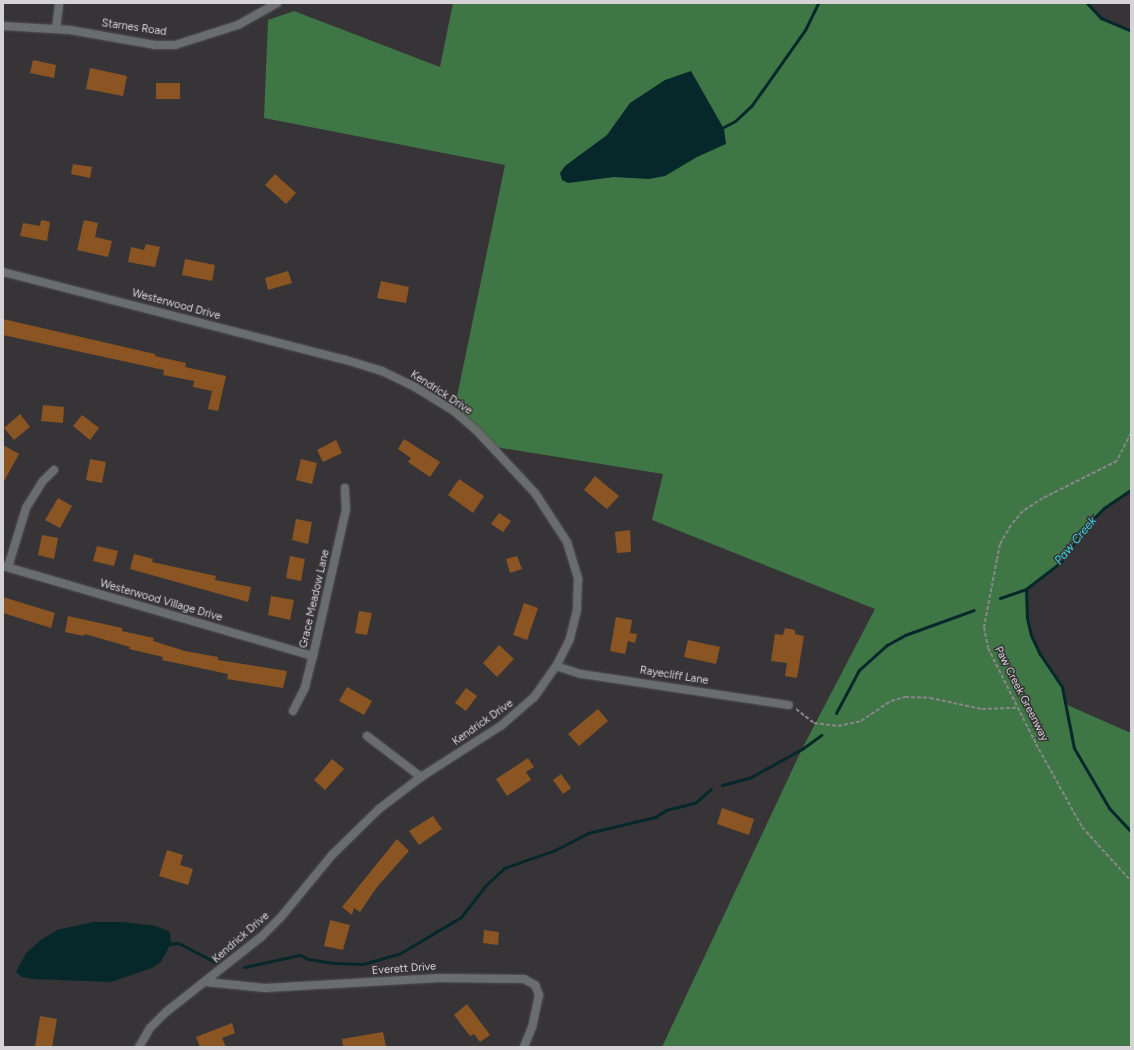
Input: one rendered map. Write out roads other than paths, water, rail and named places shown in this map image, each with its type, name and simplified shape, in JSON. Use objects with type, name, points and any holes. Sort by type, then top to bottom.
[{"type":"street","points":[[56,29],[59,3]]},
{"type":"street","name":"Starnes Road","points":[[3,26],[56,29],[155,45],[175,45],[238,25],[277,3]]},
{"type":"street","name":"Westerwood Drive","points":[[3,272],[343,359]]},
{"type":"street","name":"Kendrick Drive","points":[[139,1047],[157,1021],[206,982],[281,917],[355,831],[421,777],[520,711],[556,666],[570,639],[577,610],[578,592],[574,561],[552,516],[494,447],[454,411],[415,387],[382,371],[343,359]]},
{"type":"street","points":[[6,567],[26,508],[38,487],[54,470]]},
{"type":"street","name":"Grace Meadow Lane","points":[[293,711],[305,687],[314,656],[345,517],[345,488]]},
{"type":"street","name":"Westerwood Village Drive","points":[[6,567],[314,656]]},
{"type":"street","name":"Rayecliff Lane","points":[[556,666],[581,674],[790,705]]},
{"type":"street","points":[[367,736],[421,777]]},
{"type":"street","name":"Everett Drive","points":[[206,982],[265,988],[440,978],[524,979],[535,984],[539,995],[534,1020],[524,1047]]},
{"type":"water","points":[[691,71],[724,129],[726,144],[697,157],[665,176],[649,179],[614,177],[568,183],[562,180],[560,173],[565,166],[607,135],[630,103],[665,80]]},
{"type":"water","points":[[93,922],[123,922],[156,926],[170,932],[171,943],[161,962],[152,968],[111,982],[33,979],[22,977],[16,972],[26,953],[41,940],[57,930]]},
{"type":"waterway","points":[[720,129],[735,121],[752,105],[805,30],[818,3]]},
{"type":"waterway","name":"Paw Creek","points":[[1087,3],[1101,18],[1131,31]]},
{"type":"waterway","name":"Paw Creek","points":[[1000,598],[1026,589],[1061,562],[1088,524],[1104,508],[1131,490]]},
{"type":"waterway","name":"Paw Creek","points":[[1026,589],[1027,618],[1031,635],[1040,654],[1062,687],[1074,748],[1109,808],[1131,832]]},
{"type":"waterway","points":[[836,713],[859,670],[887,645],[905,635],[974,610]]},
{"type":"waterway","points":[[722,785],[751,777],[802,749],[821,735]]},
{"type":"waterway","points":[[244,967],[300,955],[308,959],[334,963],[363,964],[399,954],[461,917],[485,886],[504,868],[555,850],[588,833],[655,817],[666,810],[695,803],[711,789]]},
{"type":"waterway","points":[[168,944],[178,943],[215,962]]}]
